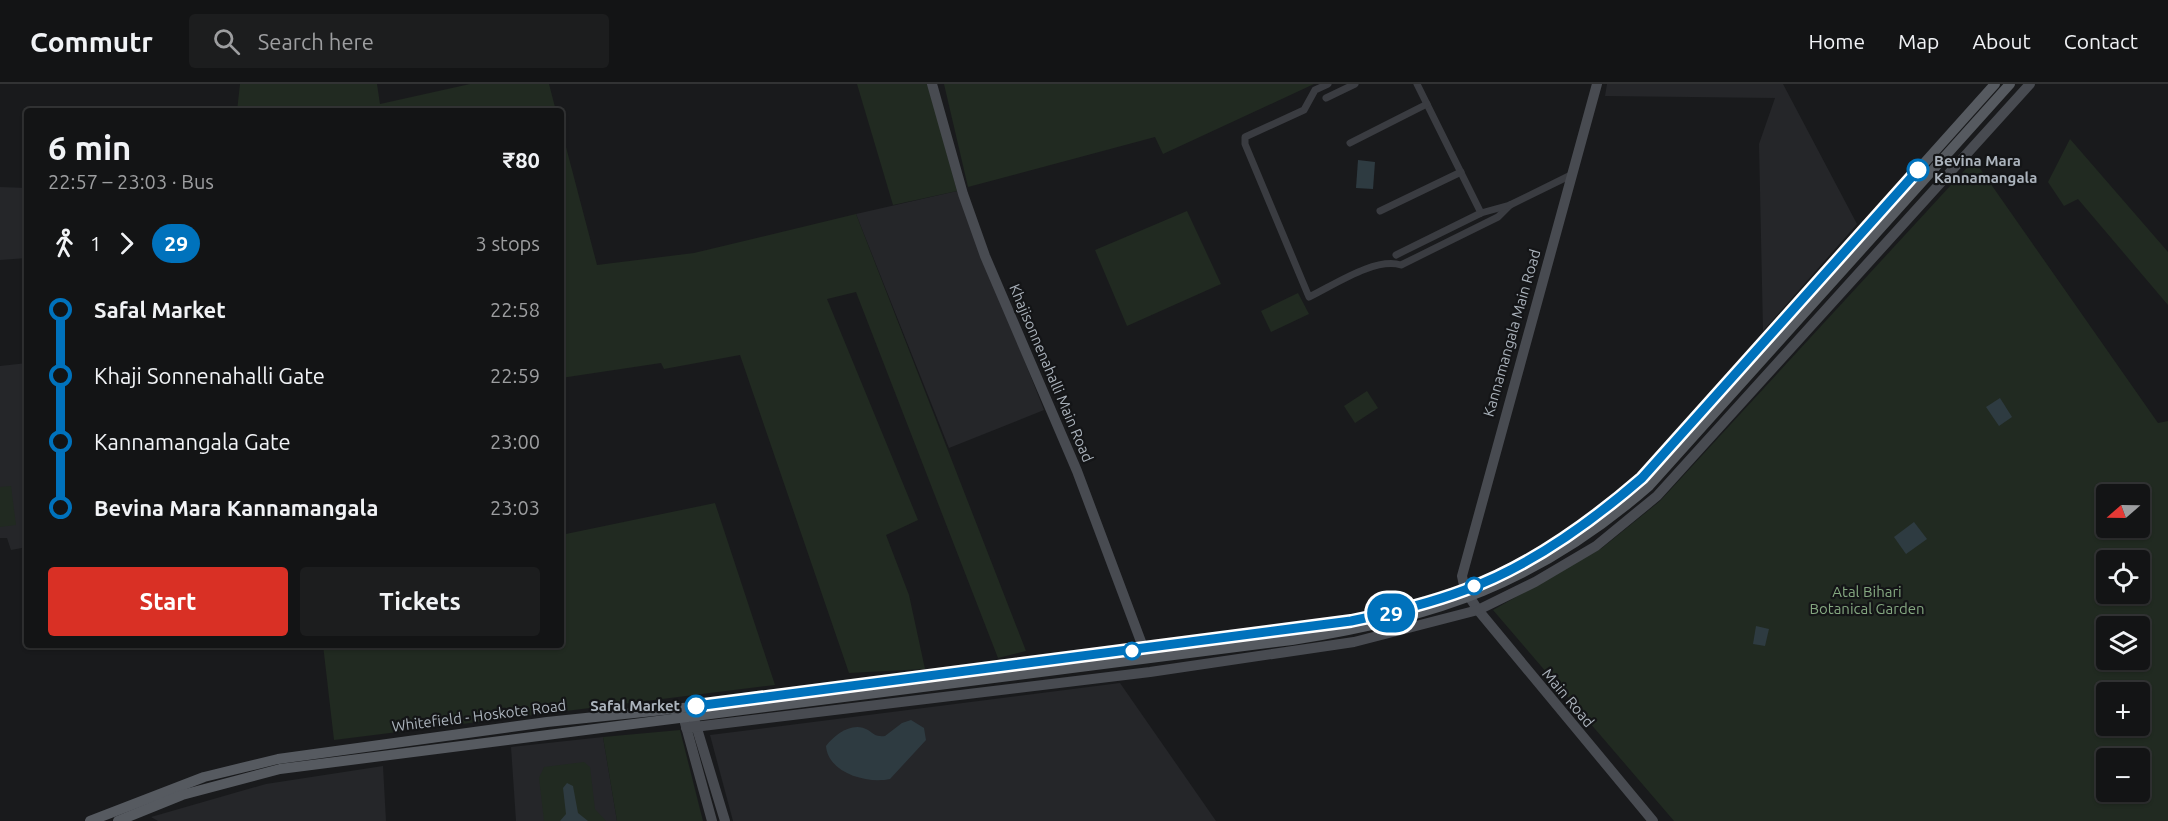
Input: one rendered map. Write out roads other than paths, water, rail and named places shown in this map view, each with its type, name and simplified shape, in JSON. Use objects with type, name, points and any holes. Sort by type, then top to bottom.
[{"type":"main road","name":"Whitefield - Hoskote Road","points":[[118,821],[133,816],[204,777],[278,759],[547,722],[689,717],[796,692],[1146,654],[1351,621],[1467,594],[1559,554],[1618,514],[1649,486],[2010,84]]},
{"type":"main road","name":"Whitefield - Hoskote Road","points":[[1467,594],[1553,546],[1610,506],[1642,478],[1992,85]]},
{"type":"main road","name":"Whitefield - Hoskote Road","points":[[90,821],[133,816]]},
{"type":"street","name":"Khajisonnenahalli Main Road","points":[[932,84],[963,195],[985,256],[1077,471],[1146,654],[1150,672]]},
{"type":"street","points":[[1328,84],[1315,90],[1304,110],[1245,137],[1245,144],[1309,297],[1378,264],[1390,262],[1401,266],[1498,217],[1510,205]]},
{"type":"street","points":[[1326,98],[1355,84]]},
{"type":"street","points":[[1417,84],[1481,213]]},
{"type":"street","name":"Kannamangala Main Road","points":[[1467,594],[1462,576],[1467,551],[1597,84]]},
{"type":"street","points":[[712,821],[709,789],[689,717],[1150,672],[1354,642],[1478,610],[1535,582],[1596,546],[1657,496],[2030,84]]},
{"type":"street","points":[[1350,143],[1427,104]]},
{"type":"street","points":[[1380,211],[1461,172]]},
{"type":"street","points":[[1396,255],[1481,213],[1510,205],[1571,175]]},
{"type":"street","name":"Main Road","points":[[1467,594],[1522,666],[1653,821]]},
{"type":"street","points":[[709,789],[725,821]]},
{"type":"place","name":"Bevina Mara Kannamangala","points":[[1918,170]]},
{"type":"place","name":"Safal Market","points":[[696,706]]},
{"type":"park label","name":"Atal Bihari Botanical Garden","points":[[1867,600]]}]
